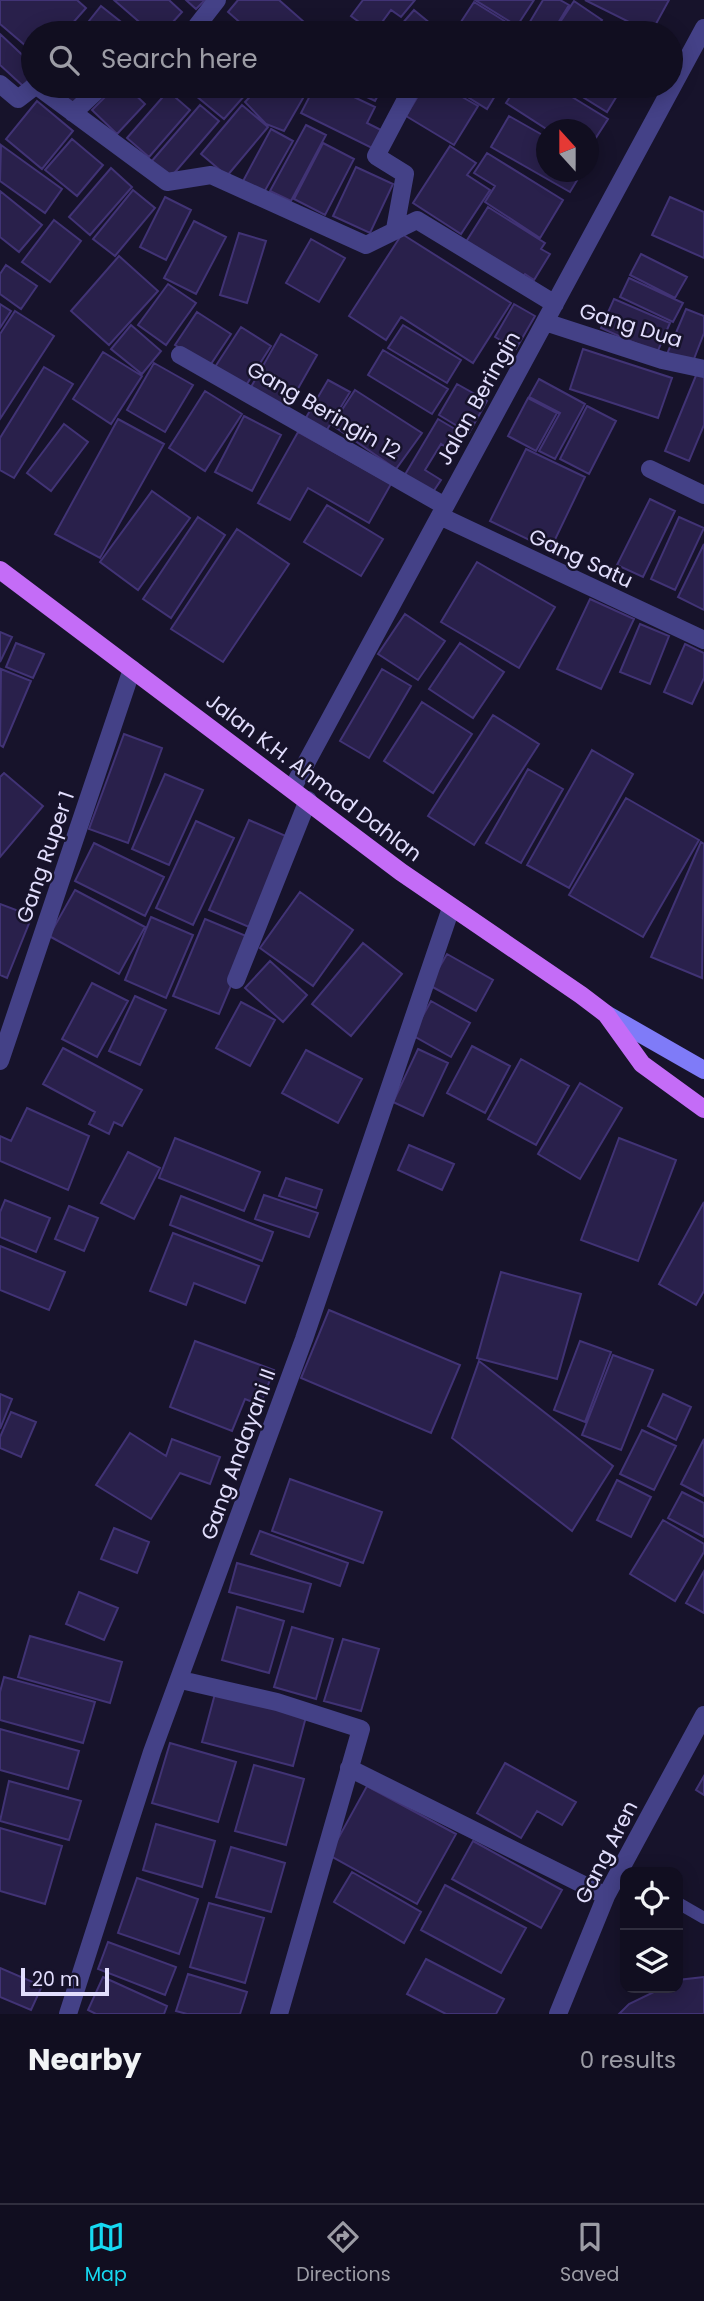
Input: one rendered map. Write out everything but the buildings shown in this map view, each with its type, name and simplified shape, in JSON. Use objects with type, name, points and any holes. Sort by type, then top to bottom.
[{"type":"main road","name":"Jalan K.H. Ahmad Dahlan","points":[[0,570],[451,908],[606,1014],[642,1064],[704,1109]]},
{"type":"street","points":[[200,21],[217,0]]},
{"type":"street","name":"Jalan Beringin","points":[[683,68],[704,29]]},
{"type":"street","points":[[0,84],[18,99],[21,97]]},
{"type":"street","points":[[52,98],[167,181],[211,175],[366,245],[417,220],[555,304]]},
{"type":"street","points":[[73,113],[89,98]]},
{"type":"street","points":[[395,229],[405,174],[376,156],[407,98]]},
{"type":"street","name":"Jalan Beringin","points":[[292,789],[667,98]]},
{"type":"street","name":"Gang Dua","points":[[545,322],[662,360],[704,369]]},
{"type":"street","name":"Gang Beringin 12","points":[[180,355],[442,511]]},
{"type":"street","points":[[650,470],[704,495]]},
{"type":"street","name":"Gang Satu","points":[[442,511],[704,639]]},
{"type":"street","name":"Gang Ruper 1","points":[[0,1061],[132,669]]},
{"type":"street","points":[[236,980],[308,800]]},
{"type":"street","name":"Gang Andayani II","points":[[68,2014],[152,1752],[181,1680],[304,1339],[451,908]]},
{"type":"street","points":[[606,1014],[704,1070]]},
{"type":"street","points":[[181,1680],[277,1702],[361,1729],[279,2014]]},
{"type":"street","name":"Gang Aren","points":[[558,2014],[606,1896],[704,1715]]},
{"type":"street","points":[[349,1768],[606,1896]]},
{"type":"lane","points":[[683,1906],[704,1918]]}]
